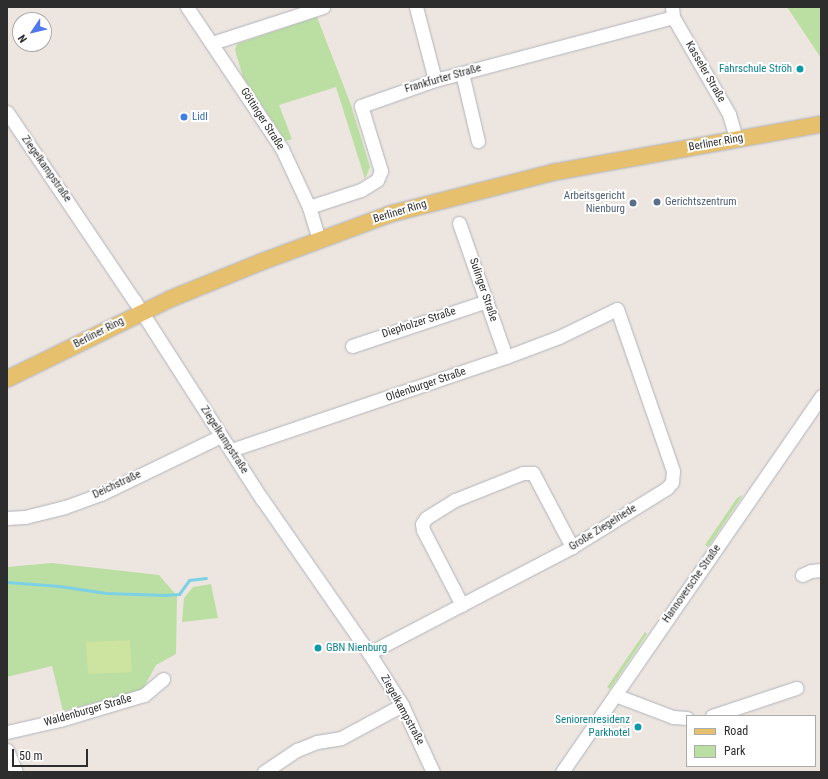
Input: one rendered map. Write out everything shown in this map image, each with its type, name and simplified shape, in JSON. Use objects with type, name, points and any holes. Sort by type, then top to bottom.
[{"type":"main road","name":"Berliner Ring","points":[[7,379],[141,312],[220,278],[390,214],[454,196],[555,172],[820,124]]},
{"type":"street","name":"Göttinger Straße","points":[[187,7],[282,149],[309,207],[319,240]]},
{"type":"street","points":[[212,44],[323,7]]},
{"type":"street","points":[[416,7],[435,80]]},
{"type":"street","name":"Frankfurter Straße","points":[[309,207],[361,190],[377,180],[381,171],[361,106],[435,80],[673,12]]},
{"type":"street","name":"Kasseler Straße","points":[[673,12],[729,114],[736,139]]},
{"type":"street","points":[[462,73],[478,141]]},
{"type":"street","name":"Ziegelkampstraße","points":[[7,112],[141,312],[301,557],[369,653],[402,705],[433,772]]},
{"type":"street","name":"Sulinger Straße","points":[[459,223],[506,358]]},
{"type":"street","name":"Diepholzer Straße","points":[[352,346],[487,302]]},
{"type":"street","name":"Oldenburger Straße","points":[[230,450],[506,358],[559,337],[617,309]]},
{"type":"street","name":"Große Ziegelriede","points":[[369,653],[572,547],[667,488],[672,482],[673,472],[617,309]]},
{"type":"street","name":"Hannoversche Straße","points":[[562,772],[821,396]]},
{"type":"street","name":"Deichstraße","points":[[7,518],[25,517],[66,507],[101,494],[221,436]]},
{"type":"street","points":[[462,605],[423,530],[422,524],[426,518],[455,500],[523,472],[533,473],[572,547]]},
{"type":"street","points":[[802,575],[811,571],[821,570]]},
{"type":"street","name":"Waldenburger Straße","points":[[7,732],[60,720],[144,695],[163,679]]},
{"type":"street","points":[[715,715],[796,688]]},
{"type":"street","points":[[615,695],[673,717],[686,718]]},
{"type":"street","points":[[264,772],[297,750],[317,742],[340,738],[402,705]]},
{"type":"street","points":[[7,750],[16,772]]},
{"type":"green space","points":[[787,7],[821,7],[821,58]]},
{"type":"green space","points":[[317,17],[351,105],[370,167],[365,179],[336,87],[279,105],[292,139],[286,141],[243,77],[235,50],[237,44]]},
{"type":"green space","points":[[743,495],[708,547],[705,545],[737,498]]},
{"type":"green space","points":[[52,563],[159,575],[177,596],[176,654],[156,665],[143,689],[63,711],[52,666],[7,677],[7,567]]},
{"type":"green space","points":[[211,584],[218,618],[182,622],[184,598],[193,587]]},
{"type":"green space","points":[[645,632],[647,634],[610,689],[607,687]]},
{"type":"green space","points":[[130,640],[132,672],[88,674],[86,642]]},
{"type":"waterway","points":[[7,582],[59,586],[106,593],[166,595],[179,594],[189,580],[206,578]]},
{"type":"place","name":"Fahrschule Ströh","points":[[800,69]]},
{"type":"place","name":"Lidl","points":[[184,117]]},
{"type":"place","name":"Gerichtszentrum","points":[[657,202]]},
{"type":"place","name":"Arbeitsgericht Nienburg","points":[[633,203]]},
{"type":"place","name":"GBN Nienburg","points":[[318,648]]},
{"type":"place","name":"Seniorenresidenz Parkhotel","points":[[638,727]]}]
